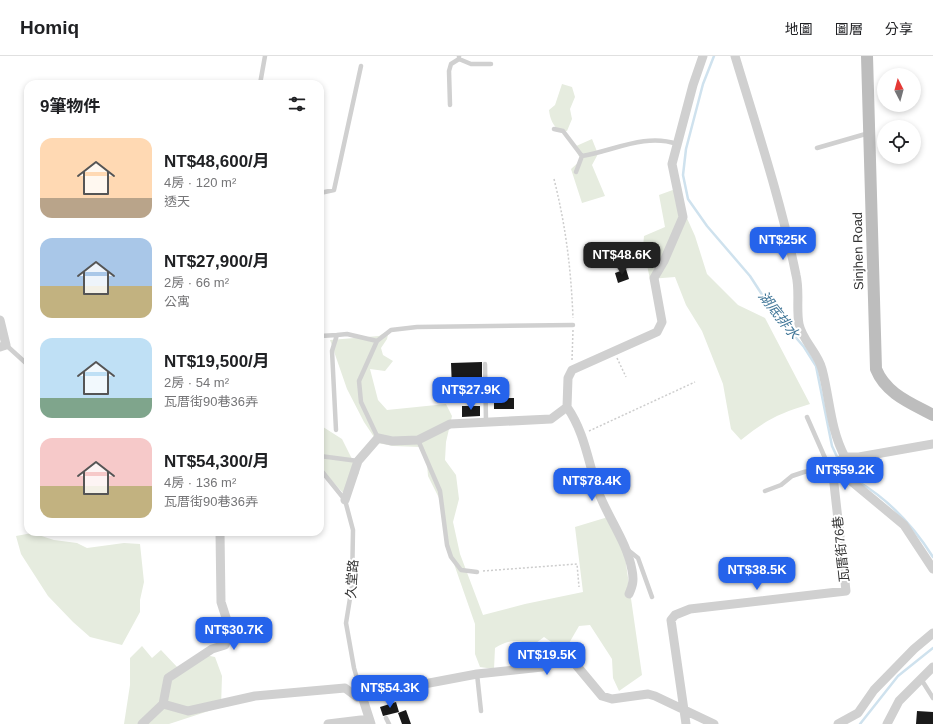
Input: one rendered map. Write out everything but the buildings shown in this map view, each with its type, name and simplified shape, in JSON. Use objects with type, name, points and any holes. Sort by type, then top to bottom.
[{"type":"street","points":[[629,594],[634,583],[632,569],[625,547],[598,490],[582,434],[567,408],[568,378],[572,370],[658,332],[662,322],[654,278],[664,260],[683,217],[672,164],[703,56]]},
{"type":"street","points":[[735,56],[788,235],[797,278],[799,322],[801,331],[814,350],[822,368],[835,436],[845,457]]},
{"type":"street","name":"Sinjhen Road","points":[[867,56],[876,369],[886,387],[904,400],[933,414]]},
{"type":"street","points":[[0,320],[3,346]]},
{"type":"street","points":[[345,500],[358,461],[378,438],[392,441],[418,440],[450,424],[552,419],[567,408]]},
{"type":"street","points":[[933,444],[860,457],[845,457],[831,467],[904,524],[933,569]]},
{"type":"street","name":"瓦厝街76巷","points":[[686,724],[671,620],[675,614],[690,608],[846,591],[831,467]]},
{"type":"street","points":[[142,724],[163,704],[168,678],[212,650],[225,645],[230,630],[221,602],[220,536]]},
{"type":"street","points":[[840,724],[858,713],[874,690],[914,649],[933,633]]},
{"type":"street","points":[[163,704],[188,712],[255,696],[345,688],[354,696],[404,692],[424,684],[477,674],[542,667],[561,658],[572,660],[602,696],[612,699],[648,694],[714,724]]},
{"type":"street","points":[[887,724],[898,701],[933,667]]},
{"type":"street","points":[[328,724],[370,722],[362,696]]},
{"type":"lane","points":[[261,80],[265,56]]},
{"type":"lane","points":[[450,105],[449,71],[451,64],[459,57],[471,64],[492,64]]},
{"type":"lane","points":[[324,192],[334,190],[360,66]]},
{"type":"lane","points":[[554,129],[563,132],[582,156]]},
{"type":"lane","points":[[817,148],[869,133]]},
{"type":"lane","points":[[582,156],[596,154],[643,140],[668,141],[677,144]]},
{"type":"lane","points":[[576,172],[582,156]]},
{"type":"lane","points":[[378,438],[361,402],[359,381],[377,341],[391,330],[417,327],[573,325]]},
{"type":"lane","points":[[324,336],[347,334],[377,341]]},
{"type":"lane","points":[[336,335],[332,351],[336,430]]},
{"type":"lane","points":[[3,346],[24,362]]},
{"type":"lane","points":[[485,364],[486,423]]},
{"type":"lane","points":[[764,491],[781,485],[792,476],[831,467],[807,417]]},
{"type":"lane","points":[[418,440],[440,491],[447,545],[451,558],[461,570],[477,572]]},
{"type":"lane","points":[[324,457],[358,461]]},
{"type":"lane","name":"久堂路","points":[[324,474],[345,500],[353,530],[354,554],[352,586],[346,623],[354,668],[362,696]]},
{"type":"lane","points":[[625,547],[638,558],[652,597]]},
{"type":"lane","points":[[477,674],[481,711]]},
{"type":"lane","points":[[921,679],[933,698]]},
{"type":"lane","points":[[386,718],[389,724]]},
{"type":"path","points":[[554,179],[562,214],[571,269],[573,325],[572,370]]},
{"type":"path","points":[[614,351],[626,377]]},
{"type":"path","points":[[582,434],[695,382]]},
{"type":"path","points":[[477,572],[577,564],[579,587]]},
{"type":"shaded area","points":[[562,84],[572,87],[575,97],[570,109],[572,119],[567,131],[560,131],[555,127],[549,110],[555,105]]},
{"type":"shaded area","points":[[592,139],[598,154],[592,165],[605,196],[582,203],[571,169],[581,160],[574,147]]},
{"type":"shaded area","points":[[681,187],[686,216],[695,236],[707,274],[738,305],[765,318],[810,404],[773,418],[741,440],[731,429],[723,384],[702,331],[686,305],[675,277],[650,279],[643,247],[644,236],[665,227],[659,195]]},
{"type":"shaded area","points":[[389,330],[387,339],[381,348],[383,355],[393,361],[385,371],[370,369],[378,400],[387,410],[446,404],[452,416],[446,442],[445,460],[456,475],[459,499],[453,522],[460,554],[483,615],[525,604],[583,592],[575,527],[608,517],[623,543],[642,675],[619,691],[613,678],[612,659],[590,625],[579,626],[561,657],[557,646],[544,637],[532,646],[518,641],[504,643],[495,648],[494,669],[480,667],[475,654],[475,624],[446,541],[439,498],[428,476],[427,464],[420,447],[393,446],[378,443],[364,422],[347,389],[330,340],[379,336]]},
{"type":"shaded area","points":[[324,428],[342,439],[359,473],[346,496],[324,472]]},
{"type":"shaded area","points":[[24,534],[24,536],[41,536],[54,540],[77,543],[87,548],[124,543],[140,544],[144,582],[140,600],[140,612],[122,645],[90,637],[73,622],[48,596],[21,554],[16,536]]},
{"type":"shaded area","points":[[142,646],[152,658],[161,650],[178,668],[200,654],[215,657],[222,676],[221,707],[169,724],[124,724],[130,685],[130,658]]},
{"type":"waterway","name":"湖底排水","points":[[714,56],[703,84],[686,149],[683,175],[688,199],[707,226],[750,276],[772,310],[804,347],[816,366],[832,446],[839,461],[850,475]]},
{"type":"waterway","name":"湖底排水","points":[[859,482],[881,497],[900,515],[918,535],[933,557]]},
{"type":"waterway","name":"湖底排水","points":[[860,724],[898,676],[933,648]]}]
